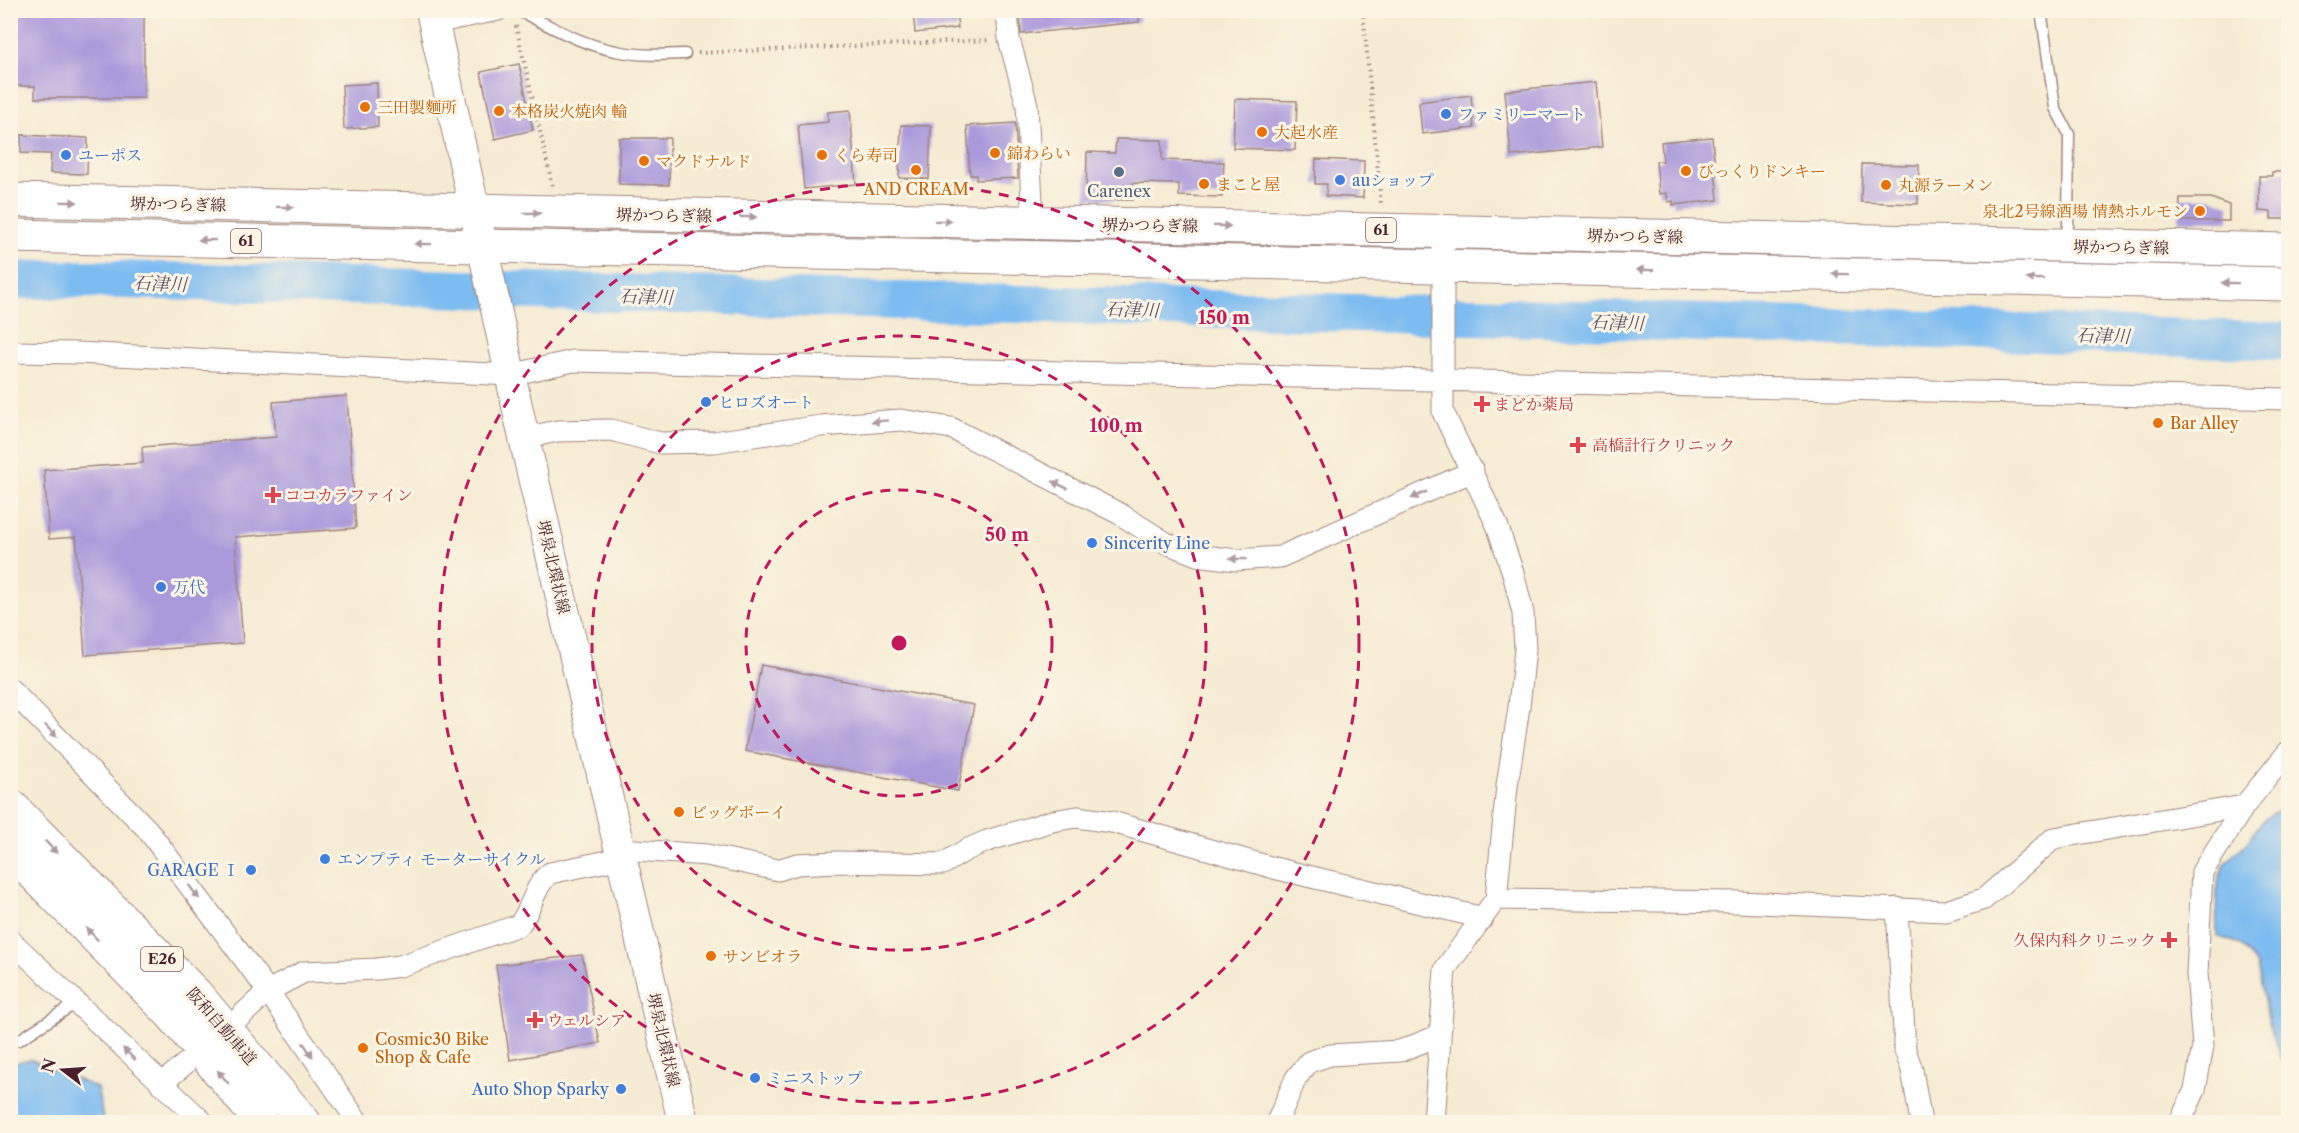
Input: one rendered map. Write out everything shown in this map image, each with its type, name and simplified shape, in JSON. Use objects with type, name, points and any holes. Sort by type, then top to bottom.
[{"type":"main road","name":"堺泉北環状線","points":[[432,17],[524,438],[683,1122]]},
{"type":"main road","name":"堺かつらぎ線","points":[[10,200],[2289,250]]},
{"type":"main road","name":"堺かつらぎ線","points":[[10,236],[481,245],[1442,278],[2289,284]]},
{"type":"main road","name":"阪和自動車道","points":[[10,805],[196,994],[304,1122]]},
{"type":"main road","name":"阪和自動車道","points":[[10,850],[172,1015],[261,1122]]},
{"type":"street","points":[[1007,10],[1009,39],[1027,105],[1033,222]]},
{"type":"street","points":[[432,17],[510,14]]},
{"type":"street","points":[[1434,1122],[1438,1036],[1445,969],[1496,899],[1524,649],[1523,613],[1497,525],[1443,412],[1443,232]]},
{"type":"street","points":[[10,352],[508,363],[573,361],[2289,399]]},
{"type":"street","points":[[524,438],[557,431],[611,430],[660,444],[714,442],[821,426],[901,420],[951,428],[1120,514],[1166,543],[1197,555],[1236,560],[1280,557],[1473,471]]},
{"type":"street","points":[[10,689],[147,829],[268,991],[358,1122]]},
{"type":"street","points":[[2181,1122],[2195,1090],[2203,1046],[2198,974],[2202,872],[2244,806],[2289,752]]},
{"type":"street","points":[[1496,899],[1738,902],[1946,911],[1984,899],[2054,837],[2244,806]]},
{"type":"street","points":[[241,1016],[268,991],[304,972],[400,966],[519,925],[526,918],[544,878],[550,873],[621,854],[707,855],[778,870],[798,864],[837,861],[943,864],[987,841],[1052,821],[1077,818],[1112,822],[1274,868],[1483,918]]},
{"type":"street","points":[[1897,908],[1905,1050],[1912,1070],[1921,1122]]},
{"type":"street","points":[[10,940],[202,1122]]},
{"type":"street","points":[[1277,1122],[1296,1078],[1309,1062],[1330,1055],[1400,1051],[1438,1036]]},
{"type":"street","points":[[161,1084],[185,1064]]},
{"type":"lane","points":[[2041,10],[2055,108],[2069,134],[2068,225],[2065,245]]},
{"type":"lane","points":[[510,14],[614,51],[645,55],[686,54]]},
{"type":"lane","points":[[10,1042],[19,1041],[76,1003]]},
{"type":"path","points":[[1363,10],[1383,230]]},
{"type":"path","points":[[510,14],[554,192]]},
{"type":"path","points":[[686,54],[1009,39]]},
{"type":"water","points":[[2288,809],[2288,1068],[2281,1059],[2269,1023],[2257,965],[2240,944],[2217,936],[2216,909],[2217,889],[2226,863],[2264,820]]},
{"type":"water","points":[[30,1059],[97,1088],[104,1122],[11,1122],[11,1064]]},
{"type":"building","points":[[10,10],[144,10],[144,98],[35,98],[35,86],[14,86],[14,72],[10,72]]},
{"type":"building","points":[[913,10],[956,10],[958,28],[915,33]]},
{"type":"building","points":[[1020,10],[1139,10],[1139,22],[1021,34]]},
{"type":"building","points":[[519,64],[533,130],[495,139],[481,72]]},
{"type":"building","points":[[1596,82],[1602,147],[1511,156],[1505,91]]},
{"type":"building","points":[[377,83],[378,127],[344,129],[342,85]]},
{"type":"building","points":[[1471,95],[1474,128],[1422,134],[1419,102]]},
{"type":"building","points":[[1235,99],[1297,101],[1295,150],[1233,148]]},
{"type":"building","points":[[850,110],[856,184],[804,189],[798,125],[828,122],[828,112]]},
{"type":"building","points":[[1015,123],[1018,178],[976,180],[976,175],[970,175],[967,126]]},
{"type":"building","points":[[901,125],[931,126],[929,179],[899,178]]},
{"type":"building","points":[[21,135],[88,138],[87,174],[50,173],[51,154],[21,153]]},
{"type":"building","points":[[1712,137],[1718,200],[1673,205],[1673,201],[1668,202],[1667,193],[1659,194],[1656,161],[1663,161],[1661,142]]},
{"type":"building","name":"マクドナルド","points":[[619,138],[670,138],[669,185],[619,184]]},
{"type":"building","points":[[1116,139],[1162,140],[1162,160],[1224,162],[1222,197],[1179,196],[1179,184],[1133,183],[1133,200],[1086,199],[1087,152],[1115,153]]},
{"type":"building","points":[[1316,159],[1364,161],[1363,198],[1326,196],[1327,184],[1315,184]]},
{"type":"building","points":[[1862,164],[1919,165],[1918,204],[1861,202]]},
{"type":"building","points":[[2272,172],[2289,172],[2289,219],[2271,219],[2271,212],[2259,211],[2259,176],[2272,176]]},
{"type":"building","points":[[2180,198],[2211,198],[2229,205],[2229,221],[2179,221]]},
{"type":"building","points":[[347,396],[356,528],[235,537],[243,643],[85,655],[76,537],[49,539],[44,470],[143,463],[142,447],[276,437],[273,402]]},
{"type":"building","points":[[761,665],[974,705],[958,791],[745,751]]},
{"type":"building","points":[[582,955],[600,1043],[510,1060],[496,965]]},
{"type":"waterway","name":"石津川","points":[[10,280],[87,279],[1579,319],[2288,341]]},
{"type":"place","name":"三田製麵所","points":[[365,107]]},
{"type":"place","name":"本格炭火焼肉 輪","points":[[499,111]]},
{"type":"place","name":"ファミリーマート","points":[[1446,114]]},
{"type":"place","name":"大起水産","points":[[1262,132]]},
{"type":"place","name":"錦わらい","points":[[995,153]]},
{"type":"place","name":"ユーポス","points":[[66,155]]},
{"type":"place","name":"くら寿司","points":[[822,155]]},
{"type":"place","name":"マクドナルド","points":[[644,161]]},
{"type":"place","name":"AND CREAM","points":[[916,170]]},
{"type":"place","name":"びっくりドンキー","points":[[1686,171]]},
{"type":"place","name":"Carenex","points":[[1119,172]]},
{"type":"place","name":"auショップ","points":[[1340,180]]},
{"type":"place","name":"まこと屋","points":[[1204,184]]},
{"type":"place","name":"丸源ラーメン","points":[[1886,185]]},
{"type":"place","name":"泉北2号線酒場 情熱ホルモン","points":[[2200,211]]},
{"type":"place","name":"ヒロズオート","points":[[706,402]]},
{"type":"place","name":"まどか薬局","points":[[1482,404]]},
{"type":"place","name":"Bar Alley","points":[[2158,423]]},
{"type":"place","name":"高橋計行クリニック","points":[[1578,445]]},
{"type":"place","name":"ココカラファイン","points":[[273,495]]},
{"type":"place","name":"Sincerity Line","points":[[1092,543]]},
{"type":"place","name":"万代","points":[[161,587]]},
{"type":"place","name":"ビッグボーイ","points":[[679,812]]},
{"type":"place","name":"エンプティ モーターサイクル","points":[[325,859]]},
{"type":"place","name":"GARAGE Ⅰ","points":[[251,870]]},
{"type":"place","name":"久保内科クリニック","points":[[2169,940]]},
{"type":"place","name":"サンビオラ","points":[[711,956]]},
{"type":"place","name":"ウェルシア","points":[[535,1020]]},
{"type":"place","name":"Cosmic30 Bike Shop & Cafe","points":[[363,1048]]},
{"type":"place","name":"ミニストップ","points":[[755,1078]]},
{"type":"place","name":"Auto Shop Sparky","points":[[621,1089]]}]
